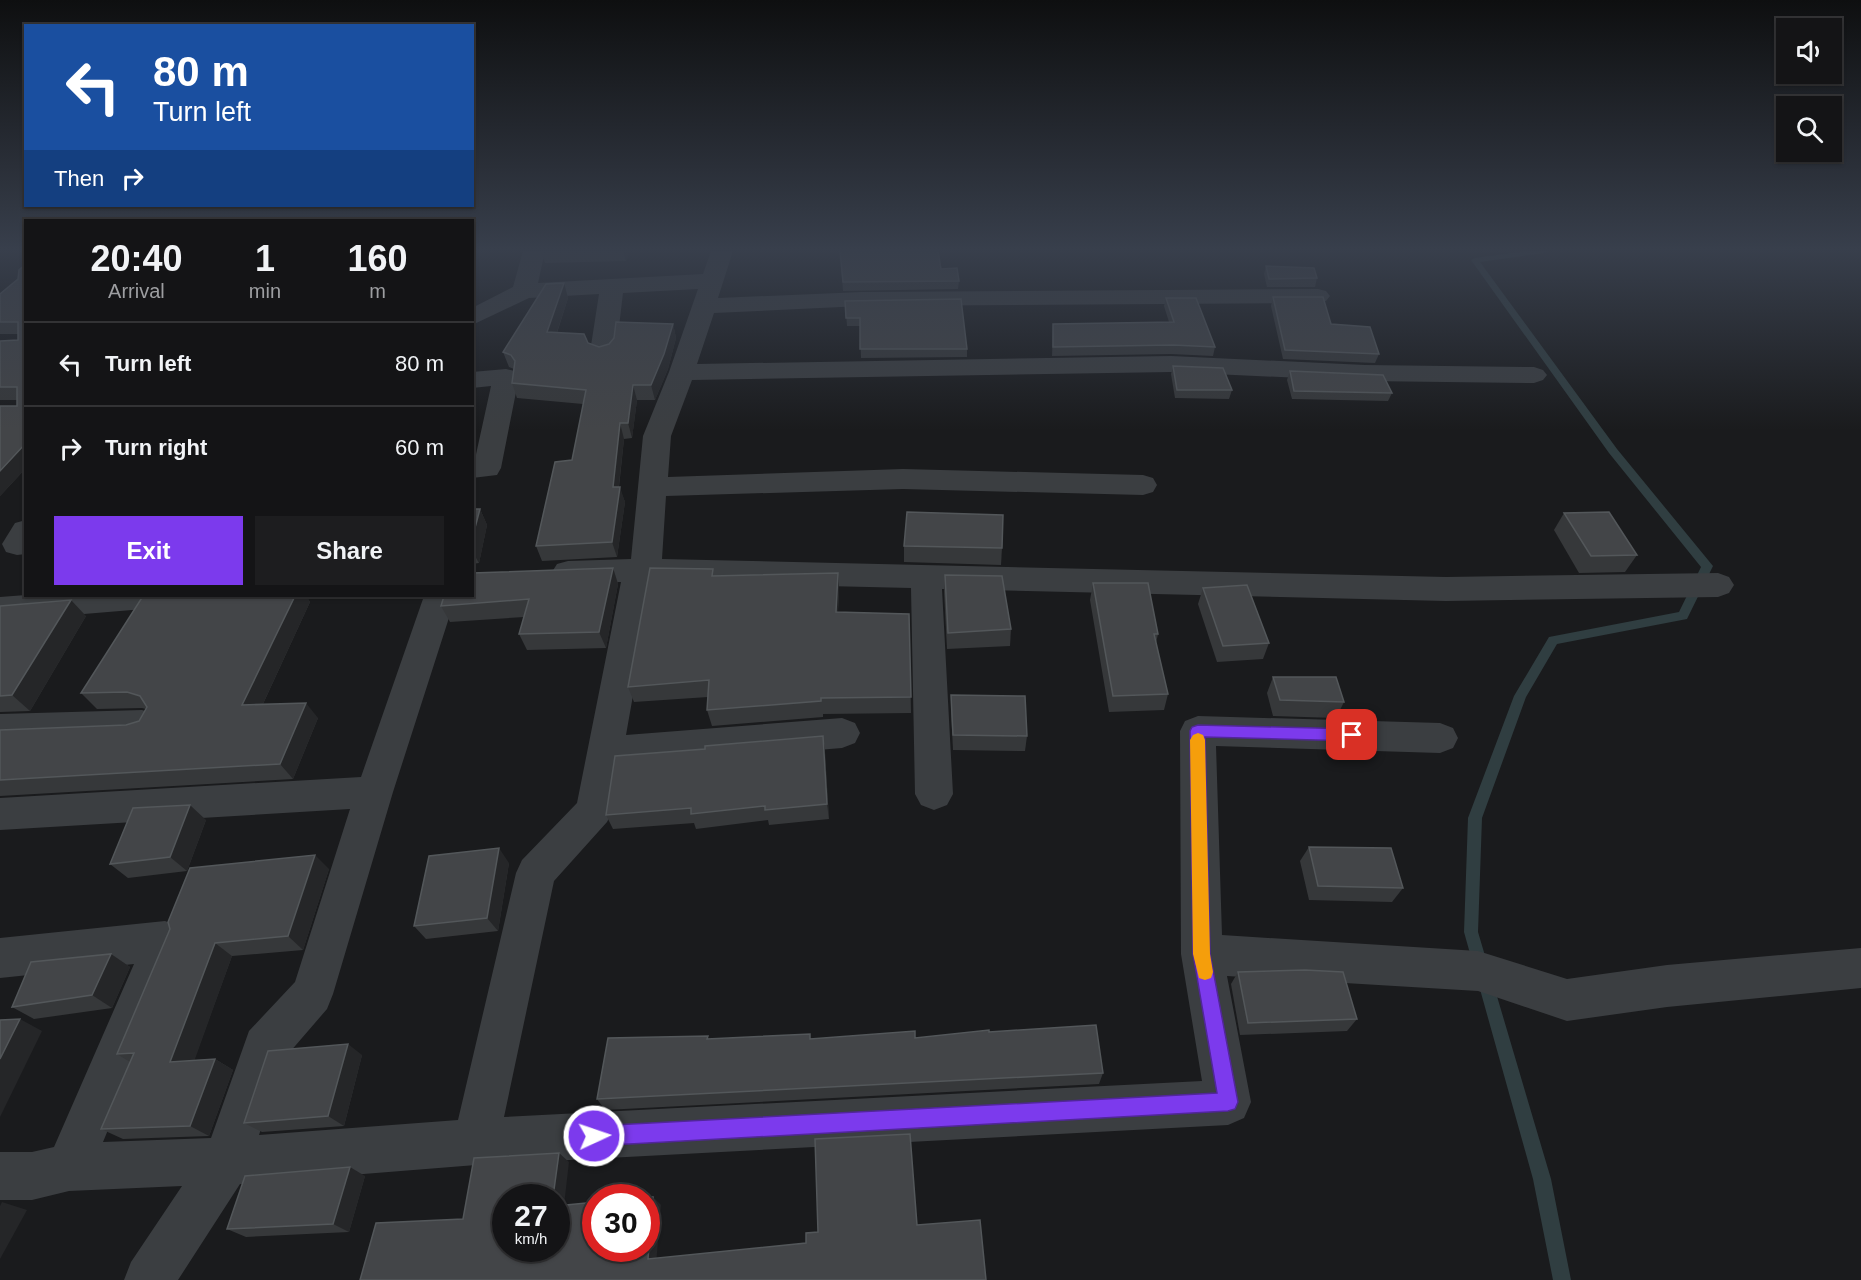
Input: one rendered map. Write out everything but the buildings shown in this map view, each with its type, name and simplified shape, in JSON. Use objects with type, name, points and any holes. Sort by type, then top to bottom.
[{"type":"street","points":[[603,352],[609,311]]},
{"type":"street","points":[[476,1142],[536,873],[594,810],[639,570],[646,561],[657,436],[702,311]]},
{"type":"street","points":[[682,372],[855,371],[1171,364],[1365,373],[1534,375]]},
{"type":"street","points":[[474,380],[506,377],[487,468],[474,469]]},
{"type":"street","points":[[652,488],[903,479],[1143,485]]},
{"type":"street","points":[[24,533],[17,544],[24,543]]},
{"type":"street","points":[[536,573],[639,570],[1446,589],[1718,585]]},
{"type":"street","points":[[926,576],[934,794]]},
{"type":"street","points":[[0,609],[144,597]]},
{"type":"street","points":[[149,1280],[227,1161],[265,1047],[312,994],[374,792],[440,597]]},
{"type":"street","points":[[0,729],[142,723]]},
{"type":"street","points":[[0,1176],[32,1176],[69,1167],[227,1161],[476,1142],[1228,1102],[1202,954],[1198,731],[1440,738]]},
{"type":"street","points":[[604,752],[842,733]]},
{"type":"street","points":[[0,814],[374,792]]},
{"type":"street","points":[[0,958],[165,941],[69,1167]]},
{"type":"street","points":[[1202,954],[1478,971],[1567,1000],[1667,986],[1861,968]]},
{"type":"waterway","points":[[1512,311],[1613,451],[1707,566],[1683,616],[1553,640],[1520,696],[1475,818],[1471,932],[1542,1179],[1562,1280]]},
{"type":"slow traffic","points":[[1198,740],[1202,954],[1205,972]]},
{"type":"route","points":[[594,1136],[1228,1102],[1202,954],[1198,731],[1352,735]]}]
